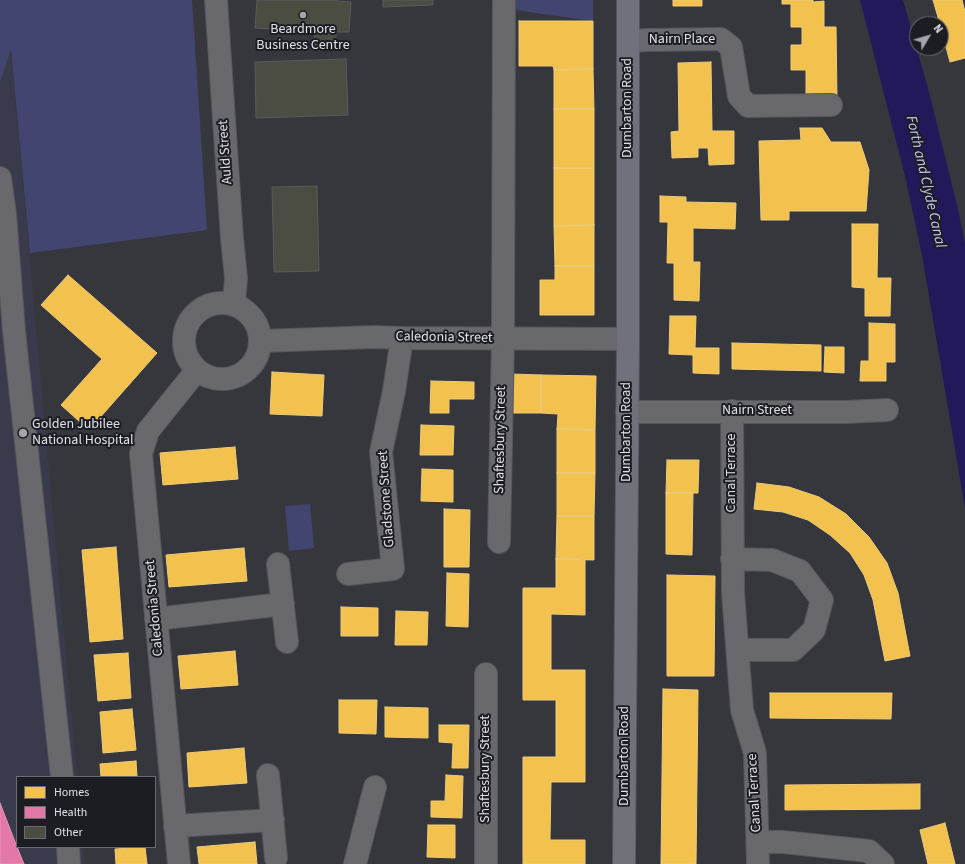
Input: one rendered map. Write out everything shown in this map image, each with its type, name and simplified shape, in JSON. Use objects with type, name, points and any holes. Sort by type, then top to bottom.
[{"type":"main road","name":"Dumbarton Road","points":[[624,864],[628,339],[628,0]]},
{"type":"street","name":"Auld Street","points":[[216,0],[236,278],[234,304]]},
{"type":"street","name":"Shaftesbury Street","points":[[499,542],[503,338],[504,0]]},
{"type":"street","name":"Nairn Place","points":[[628,41],[721,39],[731,47],[739,96],[748,106],[831,105]]},
{"type":"street","points":[[0,178],[5,214],[7,332],[62,776]]},
{"type":"street","points":[[221,302],[234,304],[245,310],[254,318],[259,329],[261,341],[259,354],[253,365],[244,374],[232,379],[220,380],[207,377],[197,370],[188,360],[184,348],[184,334],[189,322],[197,312],[208,305],[221,302]]},
{"type":"street","name":"Caledonia Street","points":[[261,341],[374,337],[628,339]]},
{"type":"street","name":"Gladstone Street","points":[[348,574],[393,569],[381,452],[402,338]]},
{"type":"street","name":"Caledonia Street","points":[[179,864],[141,454],[148,431],[197,370]]},
{"type":"street","name":"Nairn Street","points":[[627,412],[847,412],[887,410]]},
{"type":"street","name":"Canal Terrace","points":[[732,411],[733,593],[742,710],[755,754],[758,864]]},
{"type":"street","points":[[732,559],[772,560],[800,571],[822,600],[814,630],[793,650],[738,650]]},
{"type":"street","points":[[278,564],[287,642]]},
{"type":"street","points":[[156,619],[283,604]]},
{"type":"street","name":"Shaftesbury Street","points":[[486,674],[486,864]]},
{"type":"street","points":[[268,775],[276,858]]},
{"type":"street","points":[[355,864],[375,787]]},
{"type":"street","points":[[175,826],[273,820]]},
{"type":"street","name":"Canal Terrace","points":[[758,842],[783,842],[842,856],[869,851],[883,864]]},
{"type":"street","points":[[68,848],[69,864]]},
{"type":"shaded area","name":"Golden Jubilee National Hospital","points":[[0,0],[6,0],[77,776],[16,776],[16,848],[83,848],[85,864],[0,864]]},
{"type":"shaded area","points":[[0,0],[192,0],[207,230],[30,253],[11,49],[0,82]]},
{"type":"shaded area","points":[[515,0],[593,0],[593,21],[515,10]]},
{"type":"shaded area","points":[[310,504],[314,548],[289,551],[285,506]]},
{"type":"water","name":"Forth and Clyde Canal","points":[[860,0],[903,0],[909,21],[909,56],[919,56],[958,209],[965,244],[965,508],[922,255],[905,176]]},
{"type":"building: Homes","points":[[673,0],[702,0],[702,6],[673,6]]},
{"type":"building: Homes","points":[[782,0],[813,0],[813,2],[824,1],[824,27],[836,27],[837,99],[806,99],[806,70],[791,70],[791,45],[802,45],[802,27],[791,27],[791,4],[782,4]]},
{"type":"building: Homes","points":[[933,0],[962,0],[965,12],[965,58],[950,62],[948,56],[949,16],[938,16]]},
{"type":"building: Homes","points":[[519,21],[593,21],[593,69],[554,70],[553,66],[519,66]]},
{"type":"building: Homes","points":[[711,62],[712,131],[734,131],[734,164],[709,165],[708,148],[698,148],[698,157],[672,158],[671,132],[679,131],[678,63]]},
{"type":"building: Homes","points":[[593,69],[594,109],[554,109],[554,70]]},
{"type":"building: Homes","points":[[554,109],[594,109],[594,168],[554,168]]},
{"type":"building: Homes","points":[[800,128],[822,128],[831,142],[860,142],[869,170],[866,211],[789,211],[789,220],[761,220],[759,141],[801,140]]},
{"type":"building: Homes","points":[[554,168],[594,168],[594,225],[554,226]]},
{"type":"building: Homes","points":[[660,196],[686,197],[686,202],[736,203],[735,229],[693,228],[693,262],[700,262],[699,301],[674,300],[674,263],[667,263],[668,222],[660,222]]},
{"type":"building: Homes","points":[[852,224],[878,224],[877,278],[891,278],[890,316],[865,316],[865,288],[852,287]]},
{"type":"building: Homes","points":[[594,225],[594,266],[555,266],[554,226]]},
{"type":"building: Homes","points":[[555,266],[594,266],[594,315],[540,315],[540,280],[555,280]]},
{"type":"building: Homes","points":[[68,275],[157,353],[89,430],[61,405],[102,359],[41,305]]},
{"type":"building: Homes","points":[[670,316],[696,316],[695,348],[719,348],[719,374],[693,373],[693,355],[669,354]]},
{"type":"building: Homes","points":[[869,323],[895,324],[895,362],[886,362],[886,381],[860,381],[861,361],[869,361]]},
{"type":"building: Homes","points":[[732,343],[821,345],[821,371],[732,369]]},
{"type":"building: Homes","points":[[825,347],[844,347],[844,373],[824,372]]},
{"type":"building: Homes","points":[[272,372],[324,375],[322,416],[270,414]]},
{"type":"building: Homes","points":[[511,374],[541,375],[541,413],[510,413]]},
{"type":"building: Homes","points":[[541,375],[596,376],[595,430],[557,429],[558,414],[541,413]]},
{"type":"building: Homes","points":[[431,381],[474,382],[474,399],[449,399],[449,413],[430,413]]},
{"type":"building: Homes","points":[[421,425],[454,426],[453,455],[420,455]]},
{"type":"building: Homes","points":[[557,429],[595,430],[595,473],[557,473]]},
{"type":"building: Homes","points":[[235,447],[238,479],[163,485],[160,453]]},
{"type":"building: Homes","points":[[667,460],[699,460],[698,493],[666,493]]},
{"type":"building: Homes","points":[[422,469],[453,470],[453,502],[421,501]]},
{"type":"building: Homes","points":[[557,473],[595,473],[594,516],[557,516]]},
{"type":"building: Homes","points":[[757,483],[789,487],[819,497],[846,514],[869,537],[887,563],[898,593],[910,656],[885,661],[873,600],[864,575],[850,553],[830,535],[808,520],[783,512],[754,509]]},
{"type":"building: Homes","points":[[666,493],[693,493],[692,555],[666,554]]},
{"type":"building: Homes","points":[[444,509],[470,510],[469,567],[444,567]]},
{"type":"building: Homes","points":[[557,516],[594,516],[594,560],[556,559]]},
{"type":"building: Homes","points":[[116,547],[123,639],[90,642],[82,550]]},
{"type":"building: Homes","points":[[244,548],[247,581],[169,587],[166,555]]},
{"type":"building: Homes","points":[[556,559],[585,559],[585,615],[551,614],[551,670],[585,670],[585,782],[551,782],[550,840],[585,840],[585,864],[523,864],[523,757],[556,757],[556,700],[523,700],[523,588],[556,588]]},
{"type":"building: Homes","points":[[447,573],[469,574],[468,627],[446,626]]},
{"type":"building: Homes","points":[[667,575],[715,576],[714,676],[667,676]]},
{"type":"building: Homes","points":[[341,607],[378,608],[378,636],[341,636]]},
{"type":"building: Homes","points":[[396,611],[428,612],[427,645],[395,645]]},
{"type":"building: Homes","points":[[235,651],[238,685],[181,689],[178,656]]},
{"type":"building: Homes","points":[[128,653],[131,698],[98,701],[94,655]]},
{"type":"building: Homes","points":[[663,689],[698,690],[696,864],[661,864]]},
{"type":"building: Homes","points":[[770,693],[892,693],[891,719],[770,718]]},
{"type":"building: Homes","points":[[339,700],[377,700],[376,734],[339,733]]},
{"type":"building: Homes","points":[[385,707],[428,708],[428,738],[385,737]]},
{"type":"building: Homes","points":[[132,709],[136,750],[103,753],[100,712]]},
{"type":"building: Homes","points":[[439,725],[469,725],[468,768],[452,768],[453,743],[439,742]]},
{"type":"building: Homes","points":[[244,748],[247,783],[189,787],[187,753]]},
{"type":"building: Homes","points":[[136,761],[137,776],[101,776],[100,764]]},
{"type":"building: Homes","points":[[446,775],[463,776],[462,818],[431,817],[431,801],[445,801]]},
{"type":"building: Homes","points":[[920,784],[920,809],[785,810],[785,785]]},
{"type":"building: Homes","points":[[945,823],[955,864],[928,864],[920,830]]},
{"type":"building: Homes","points":[[428,825],[455,825],[455,858],[427,857]]},
{"type":"building: Homes","points":[[255,842],[257,864],[199,864],[197,847]]},
{"type":"building: Homes","points":[[145,848],[147,864],[116,864],[115,849]]},
{"type":"building: Health","points":[[0,803],[16,844],[16,848],[17,848],[24,864],[0,864]]},
{"type":"building: Other","name":"Beardmore Business Centre","points":[[257,0],[337,0],[351,2],[349,32],[336,32],[336,49],[314,48],[315,31],[255,28]]},
{"type":"building: Other","points":[[383,0],[433,0],[433,5],[383,7]]},
{"type":"building: Other","points":[[346,59],[348,115],[256,118],[255,62]]},
{"type":"building: Other","points":[[317,186],[319,271],[274,272],[272,187]]},
{"type":"place","name":"Beardmore Business Centre","points":[[303,15]]},
{"type":"place","name":"Golden Jubilee National Hospital","points":[[23,433]]}]
